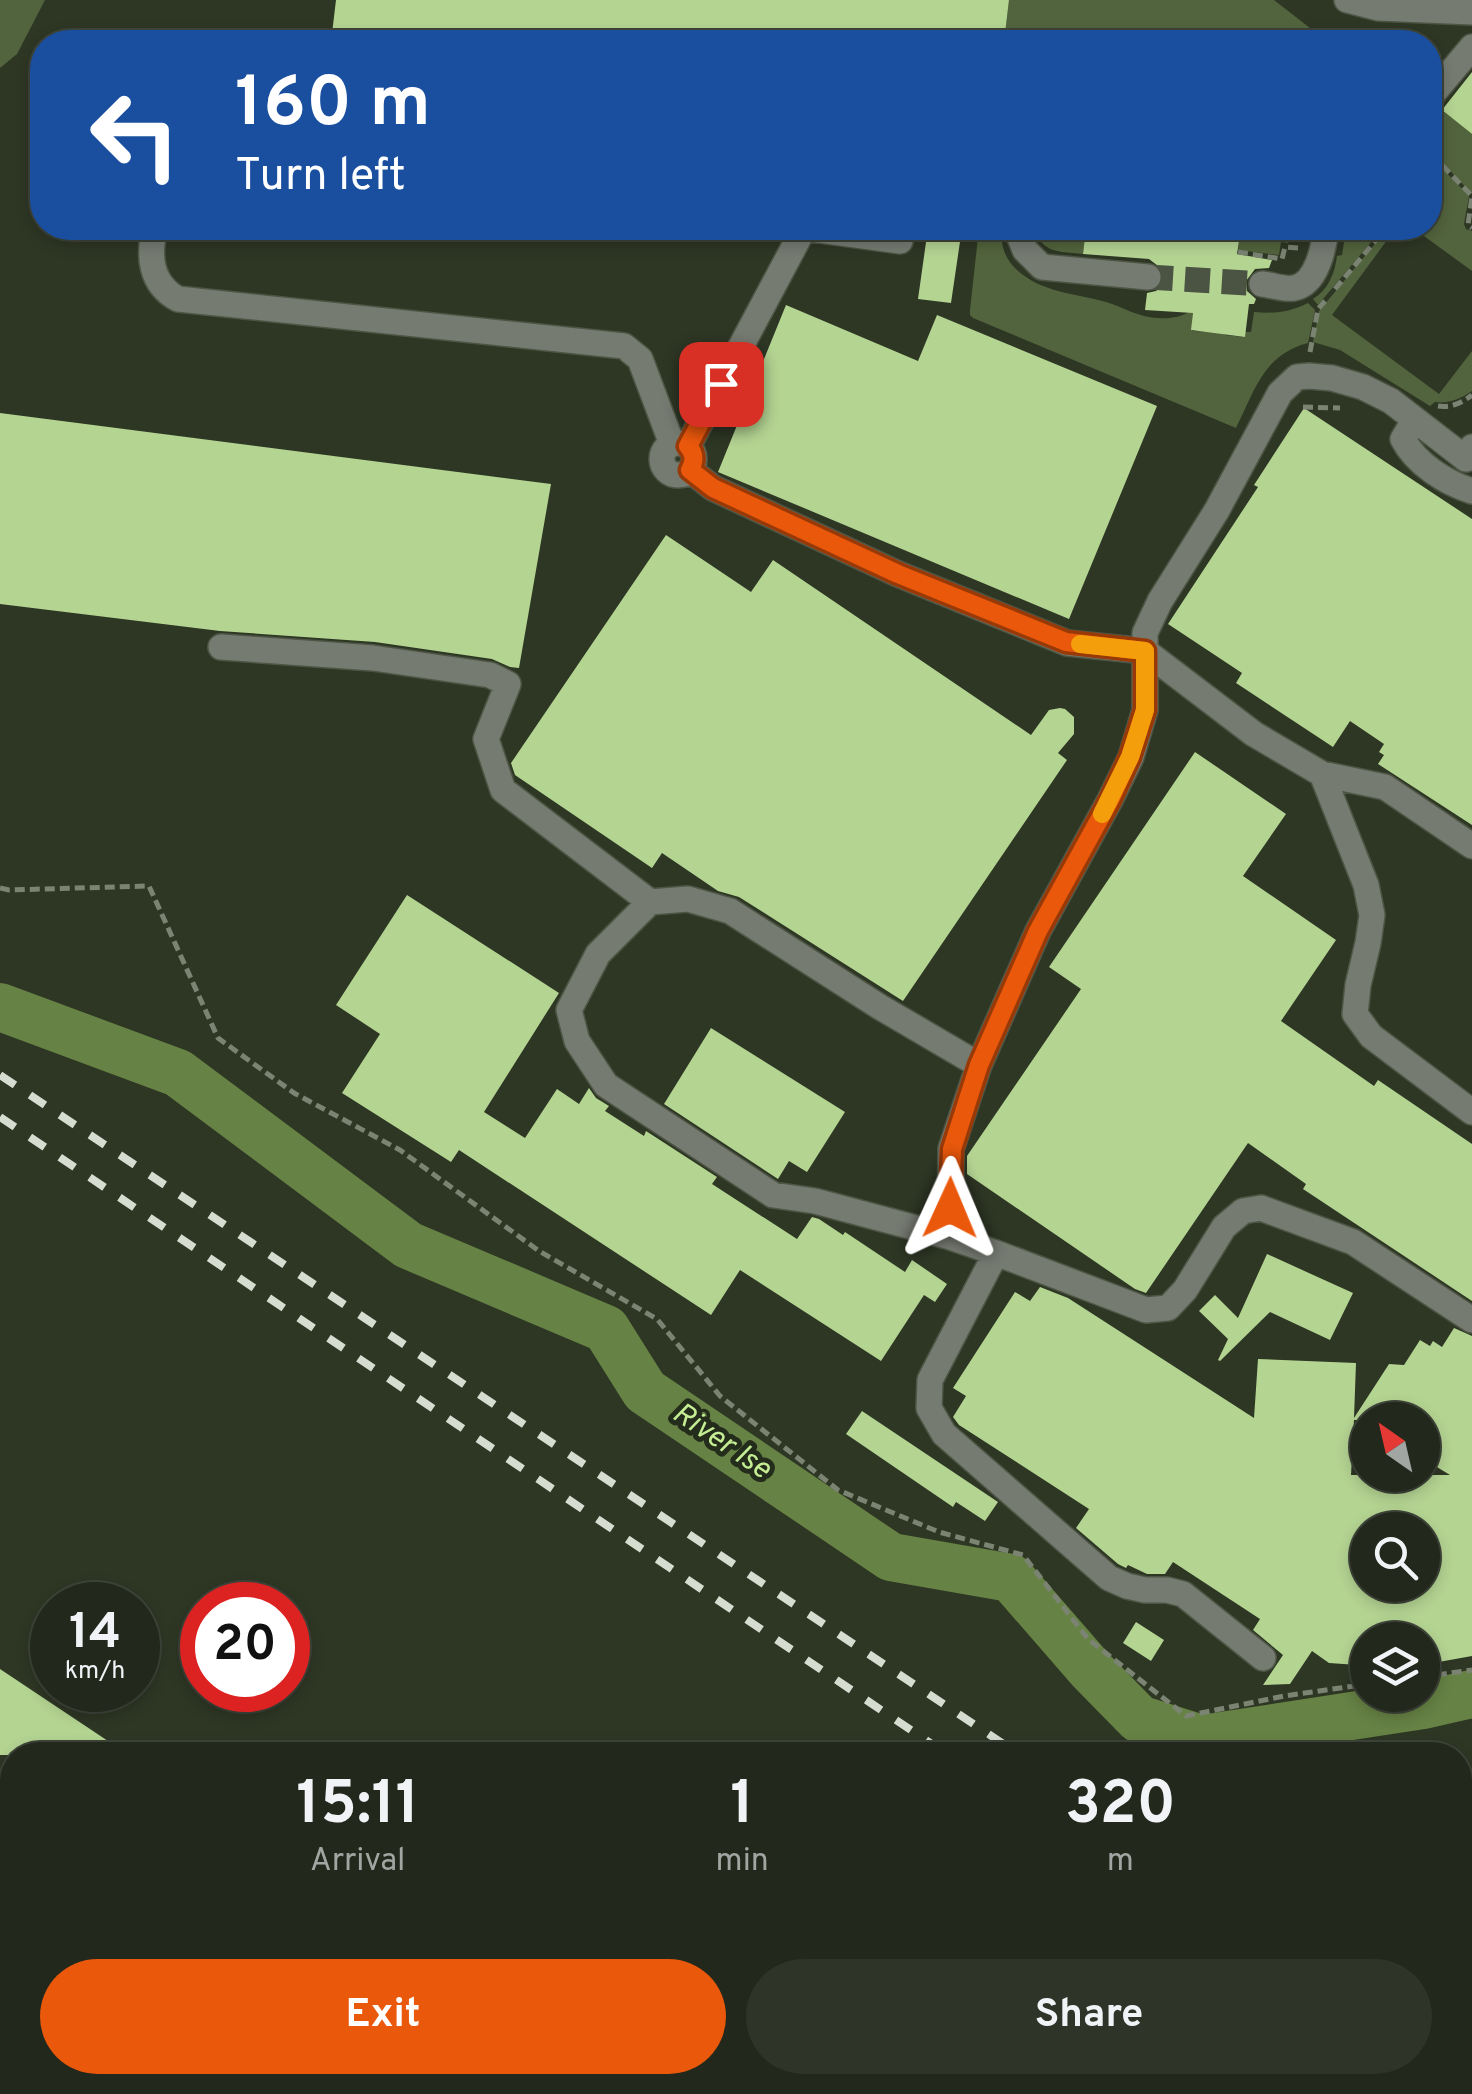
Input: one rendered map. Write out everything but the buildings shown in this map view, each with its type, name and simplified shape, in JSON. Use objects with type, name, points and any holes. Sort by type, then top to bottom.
[{"type":"lane","points":[[1346,0],[1378,8],[1472,12]]},
{"type":"lane","points":[[1442,83],[1472,47]]},
{"type":"lane","points":[[152,240],[154,274],[168,294],[178,299],[624,346],[640,359],[683,453],[713,488],[898,574],[1066,642],[1145,651],[1254,734],[1322,774],[1385,787],[1472,846]]},
{"type":"lane","points":[[683,453],[798,240]]},
{"type":"lane","points":[[893,240],[900,241]]},
{"type":"lane","points":[[1021,240],[1042,267],[1148,277]]},
{"type":"lane","points":[[1262,284],[1298,288],[1316,271],[1325,240]]},
{"type":"lane","points":[[950,1238],[952,1149],[979,1065],[1038,931],[1130,757],[1145,710],[1145,633],[1280,393],[1297,378],[1309,376],[1363,387],[1470,456]]},
{"type":"lane","points":[[1414,421],[1404,439],[1410,453],[1427,467],[1472,491]]},
{"type":"lane","points":[[221,647],[373,658],[490,675],[508,684],[486,739],[503,790],[650,902]]},
{"type":"lane","points":[[1322,774],[1366,885],[1372,916],[1356,1014],[1371,1036],[1472,1112]]},
{"type":"lane","points":[[979,1065],[730,911],[688,899],[650,902],[598,954],[569,1010],[577,1041],[606,1085],[773,1194],[815,1201],[996,1252],[1146,1310],[1168,1308],[1224,1228],[1242,1211],[1260,1208],[1353,1242],[1472,1320]]},
{"type":"lane","points":[[996,1252],[930,1380],[928,1408],[944,1434],[1108,1578],[1145,1590],[1183,1594],[1263,1658]]},
{"type":"path","points":[[1442,164],[1472,196],[1468,225],[1472,228]]},
{"type":"path","points":[[1238,252],[1282,258],[1284,246],[1319,240]]},
{"type":"path","points":[[1318,309],[1376,240]]},
{"type":"path","points":[[1437,406],[1460,403],[1472,395]]},
{"type":"path","points":[[0,888],[149,886],[218,1038],[294,1093],[400,1150],[539,1251],[657,1319],[720,1396],[838,1490],[939,1532],[1022,1555],[1088,1638],[1186,1716],[1350,1687]]},
{"type":"path","points":[[1440,1674],[1472,1670]]},
{"type":"green space","points":[[0,0],[45,0],[17,54],[0,68]]},
{"type":"green space","points":[[1009,0],[1274,0],[1313,30],[1005,30]]},
{"type":"green space","points":[[1442,110],[1472,134],[1472,194],[1442,162]]},
{"type":"green space","points":[[1442,168],[1469,196],[1464,224],[1472,231],[1472,271],[1429,240],[1442,240]]},
{"type":"green space","points":[[978,240],[1002,240],[1009,261],[1037,283],[1152,318],[1193,312],[1192,331],[1244,337],[1245,332],[1251,332],[1254,312],[1282,312],[1308,303],[1315,310],[1308,343],[1270,365],[1236,428],[973,318],[970,310]]},
{"type":"green space","points":[[1040,240],[1085,240],[1083,254],[1059,251]]},
{"type":"green space","points":[[1239,240],[1288,240],[1281,242],[1279,255],[1238,250]]},
{"type":"green space","points":[[1344,240],[1372,241],[1318,305],[1313,299],[1323,291],[1337,256],[1342,255]]},
{"type":"green space","points":[[1378,240],[1387,240],[1332,315],[1439,394],[1472,351],[1472,391],[1459,399],[1430,406],[1340,350],[1313,342],[1319,311]]},
{"type":"waterway","name":"River Ise","points":[[0,1007],[178,1073],[408,1245],[606,1329],[645,1391],[891,1557],[1011,1578],[1139,1719],[1202,1739],[1472,1694]]},
{"type":"tunnel","points":[[1148,277],[1262,284]]},
{"type":"railway","points":[[0,1075],[1000,1742]]},
{"type":"railway","points":[[0,1117],[929,1742]]},
{"type":"slow traffic","points":[[1080,644],[1145,651],[1145,710],[1130,757],[1102,814]]},
{"type":"route","points":[[721,384],[688,446],[694,455],[690,470],[713,488],[898,574],[1066,642],[1145,651],[1145,710],[1130,757],[1038,931],[979,1065],[952,1149],[950,1208]]}]
